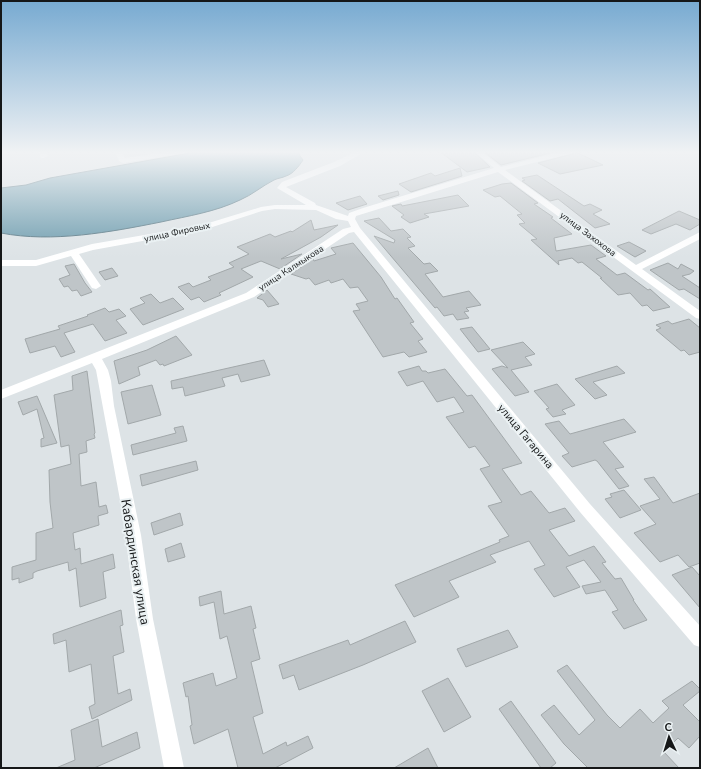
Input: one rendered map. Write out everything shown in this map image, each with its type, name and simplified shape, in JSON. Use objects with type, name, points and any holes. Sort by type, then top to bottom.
[{"type":"street","points":[[282,187],[281,188],[316,208]]},
{"type":"street","name":"улица Калмыкова","points":[[1,395],[250,295],[346,231],[353,224],[352,215],[441,187]]},
{"type":"street","name":"улица Захохова","points":[[524,187],[700,316]]},
{"type":"street","name":"улица Фировых","points":[[1,263],[36,263],[73,252],[191,230],[261,209],[275,207],[316,208],[353,224]]},
{"type":"street","name":"улица Гагарина","points":[[353,224],[585,508],[700,640]]},
{"type":"street","points":[[635,269],[700,235]]},
{"type":"street","points":[[73,252],[96,286]]},
{"type":"street","name":"Кабардинская улица","points":[[95,358],[101,366],[106,380],[108,405],[135,552],[141,598],[168,728],[174,768]]},
{"type":"water","points":[[262,187],[249,196],[231,204],[201,213],[102,233],[61,237],[20,236],[1,233],[1,188]]},
{"type":"building","points":[[403,187],[427,187],[411,192]]},
{"type":"building","points":[[493,187],[516,187],[538,203],[534,204],[553,217],[551,218],[572,234],[554,238],[556,251],[591,245],[606,256],[596,259],[617,275],[625,273],[648,290],[650,289],[670,307],[653,311],[647,305],[642,306],[630,293],[618,295],[600,278],[602,278],[582,262],[578,263],[572,258],[558,261],[559,265],[531,240],[537,239],[519,224],[525,223],[517,215],[522,214],[500,196],[495,197],[483,190]]},
{"type":"building","points":[[530,187],[555,187],[584,206],[590,204],[602,210],[593,214],[610,224],[595,228],[558,199],[550,201]]},
{"type":"building","points":[[398,191],[399,195],[383,200],[378,196]]},
{"type":"building","points":[[458,195],[469,206],[424,214],[429,217],[410,223],[401,217],[404,215],[392,206],[401,204],[402,206]]},
{"type":"building","points":[[360,196],[367,204],[348,210],[336,203]]},
{"type":"building","points":[[679,211],[700,220],[700,224],[690,230],[676,224],[651,234],[642,230]]},
{"type":"building","points":[[379,218],[391,231],[403,229],[411,237],[407,238],[415,246],[408,248],[424,264],[430,263],[438,271],[425,274],[443,297],[469,291],[481,305],[466,308],[469,311],[464,312],[469,318],[457,320],[453,314],[444,316],[437,307],[435,308],[374,236],[394,243],[395,240],[364,221]]},
{"type":"building","points":[[311,220],[314,230],[338,225],[321,237],[281,259],[302,254],[280,269],[261,261],[241,269],[253,277],[219,293],[221,295],[204,302],[199,297],[191,300],[178,287],[189,283],[193,287],[211,280],[208,277],[234,267],[229,263],[249,254],[237,247],[270,234],[275,237],[291,231],[292,232]]},
{"type":"building","points":[[629,242],[646,251],[635,257],[617,246]]},
{"type":"building","points":[[353,243],[381,277],[395,299],[397,298],[414,322],[410,323],[423,339],[418,341],[427,352],[409,357],[404,352],[383,357],[353,311],[360,310],[356,304],[368,301],[358,287],[350,288],[343,279],[331,283],[329,280],[315,285],[309,278],[306,279],[291,274],[313,259],[314,261],[336,254],[331,248]]},
{"type":"building","points":[[668,263],[678,269],[681,264],[694,271],[690,274],[682,276],[700,288],[700,299],[684,289],[679,290],[650,270]]},
{"type":"building","points":[[74,264],[92,292],[81,296],[77,290],[72,291],[68,286],[64,287],[59,279],[70,275],[65,266]]},
{"type":"building","points":[[112,268],[118,276],[105,280],[99,272]]},
{"type":"building","points":[[267,290],[279,304],[268,307],[263,300],[257,298]]},
{"type":"building","points":[[151,294],[160,303],[173,298],[184,309],[143,325],[130,309],[145,303],[140,298]]},
{"type":"building","points":[[105,308],[109,312],[119,309],[126,316],[116,320],[127,333],[105,341],[93,324],[64,333],[75,352],[61,357],[55,346],[30,353],[25,339],[60,329],[58,326],[88,316],[87,315]]},
{"type":"building","points":[[689,319],[700,328],[700,352],[689,355],[684,350],[681,351],[656,330],[661,328],[656,325],[668,321],[672,324]]},
{"type":"building","points":[[472,327],[490,349],[478,352],[460,329]]},
{"type":"building","points":[[176,336],[192,355],[164,366],[163,364],[160,365],[156,360],[138,367],[140,375],[119,384],[114,361],[147,350]]},
{"type":"building","points":[[523,342],[535,354],[525,357],[532,365],[511,370],[529,392],[515,396],[492,369],[502,366],[508,368],[491,350]]},
{"type":"building","points":[[264,360],[270,375],[241,382],[238,374],[222,378],[225,386],[185,396],[183,387],[172,389],[171,381]]},
{"type":"building","points":[[419,366],[422,371],[426,371],[428,373],[445,369],[467,396],[472,395],[522,463],[502,469],[521,495],[531,491],[549,513],[565,508],[575,521],[549,530],[569,556],[594,546],[606,562],[602,563],[615,579],[621,578],[633,600],[647,620],[624,629],[612,612],[618,610],[605,590],[586,594],[582,586],[601,582],[584,560],[566,567],[580,587],[554,597],[534,569],[545,565],[529,541],[490,555],[496,562],[449,581],[459,597],[414,617],[395,585],[500,542],[499,540],[509,536],[488,506],[502,502],[480,469],[490,466],[475,446],[469,448],[446,417],[464,412],[454,397],[437,402],[423,381],[407,386],[398,372]]},
{"type":"building","points":[[617,366],[625,373],[593,382],[607,395],[595,399],[575,379]]},
{"type":"building","points":[[87,371],[95,438],[86,441],[87,452],[79,454],[81,486],[96,482],[99,507],[106,505],[108,513],[98,516],[99,525],[73,533],[75,550],[80,548],[81,564],[113,554],[115,568],[103,572],[106,598],[80,607],[76,568],[69,571],[68,562],[37,571],[33,573],[33,578],[19,583],[19,578],[12,580],[12,567],[36,560],[36,533],[53,528],[50,502],[49,470],[71,464],[69,445],[61,447],[54,395],[73,390],[72,376]]},
{"type":"building","points":[[557,384],[575,405],[562,410],[566,414],[553,417],[546,409],[549,408],[534,391]]},
{"type":"building","points":[[152,385],[161,415],[128,424],[121,392]]},
{"type":"building","points":[[37,396],[57,443],[41,447],[41,439],[44,438],[37,409],[23,415],[18,402]]},
{"type":"building","points":[[624,419],[636,432],[603,442],[624,467],[615,469],[629,486],[619,489],[595,460],[572,467],[562,456],[569,453],[545,424],[559,421],[570,434]]},
{"type":"building","points":[[183,426],[187,441],[133,455],[131,445],[176,433],[174,428]]},
{"type":"building","points":[[196,461],[198,470],[142,486],[140,475]]},
{"type":"building","points":[[654,477],[673,503],[700,493],[700,563],[689,567],[678,555],[660,562],[634,533],[656,524],[640,506],[660,499],[644,479]]},
{"type":"building","points":[[624,490],[641,510],[620,518],[605,499],[612,497],[610,494]]},
{"type":"building","points":[[180,513],[183,525],[154,535],[151,523]]},
{"type":"building","points":[[181,543],[185,557],[168,562],[165,549]]},
{"type":"building","points":[[692,567],[700,576],[700,608],[672,575]]},
{"type":"building","points":[[221,591],[224,614],[251,606],[256,628],[253,629],[260,659],[251,662],[263,713],[253,717],[263,754],[286,742],[287,746],[308,736],[313,748],[275,768],[238,768],[228,729],[194,744],[190,726],[192,725],[188,696],[186,697],[183,683],[213,673],[216,686],[237,678],[227,636],[220,639],[214,602],[200,606],[199,597]]},
{"type":"building","points":[[121,610],[123,625],[120,626],[124,652],[113,656],[118,694],[130,689],[132,700],[92,719],[89,707],[95,704],[91,664],[69,672],[66,640],[54,644],[53,634]]},
{"type":"building","points":[[405,621],[416,642],[299,690],[294,675],[283,679],[279,665],[348,640],[350,645]]},
{"type":"building","points":[[508,630],[518,647],[466,667],[457,649]]},
{"type":"building","points":[[567,665],[607,715],[620,728],[640,709],[653,723],[669,708],[662,701],[692,681],[700,689],[700,691],[683,705],[700,722],[700,736],[689,748],[678,738],[664,752],[679,768],[588,768],[564,744],[541,715],[554,705],[579,735],[595,720],[557,671]]},
{"type":"building","points":[[448,678],[471,717],[444,732],[422,691]]},
{"type":"building","points":[[511,701],[556,763],[550,768],[541,768],[499,709]]},
{"type":"building","points":[[98,719],[102,747],[137,732],[140,748],[94,768],[56,768],[75,760],[71,730]]},
{"type":"building","points":[[428,748],[438,768],[394,768]]}]
